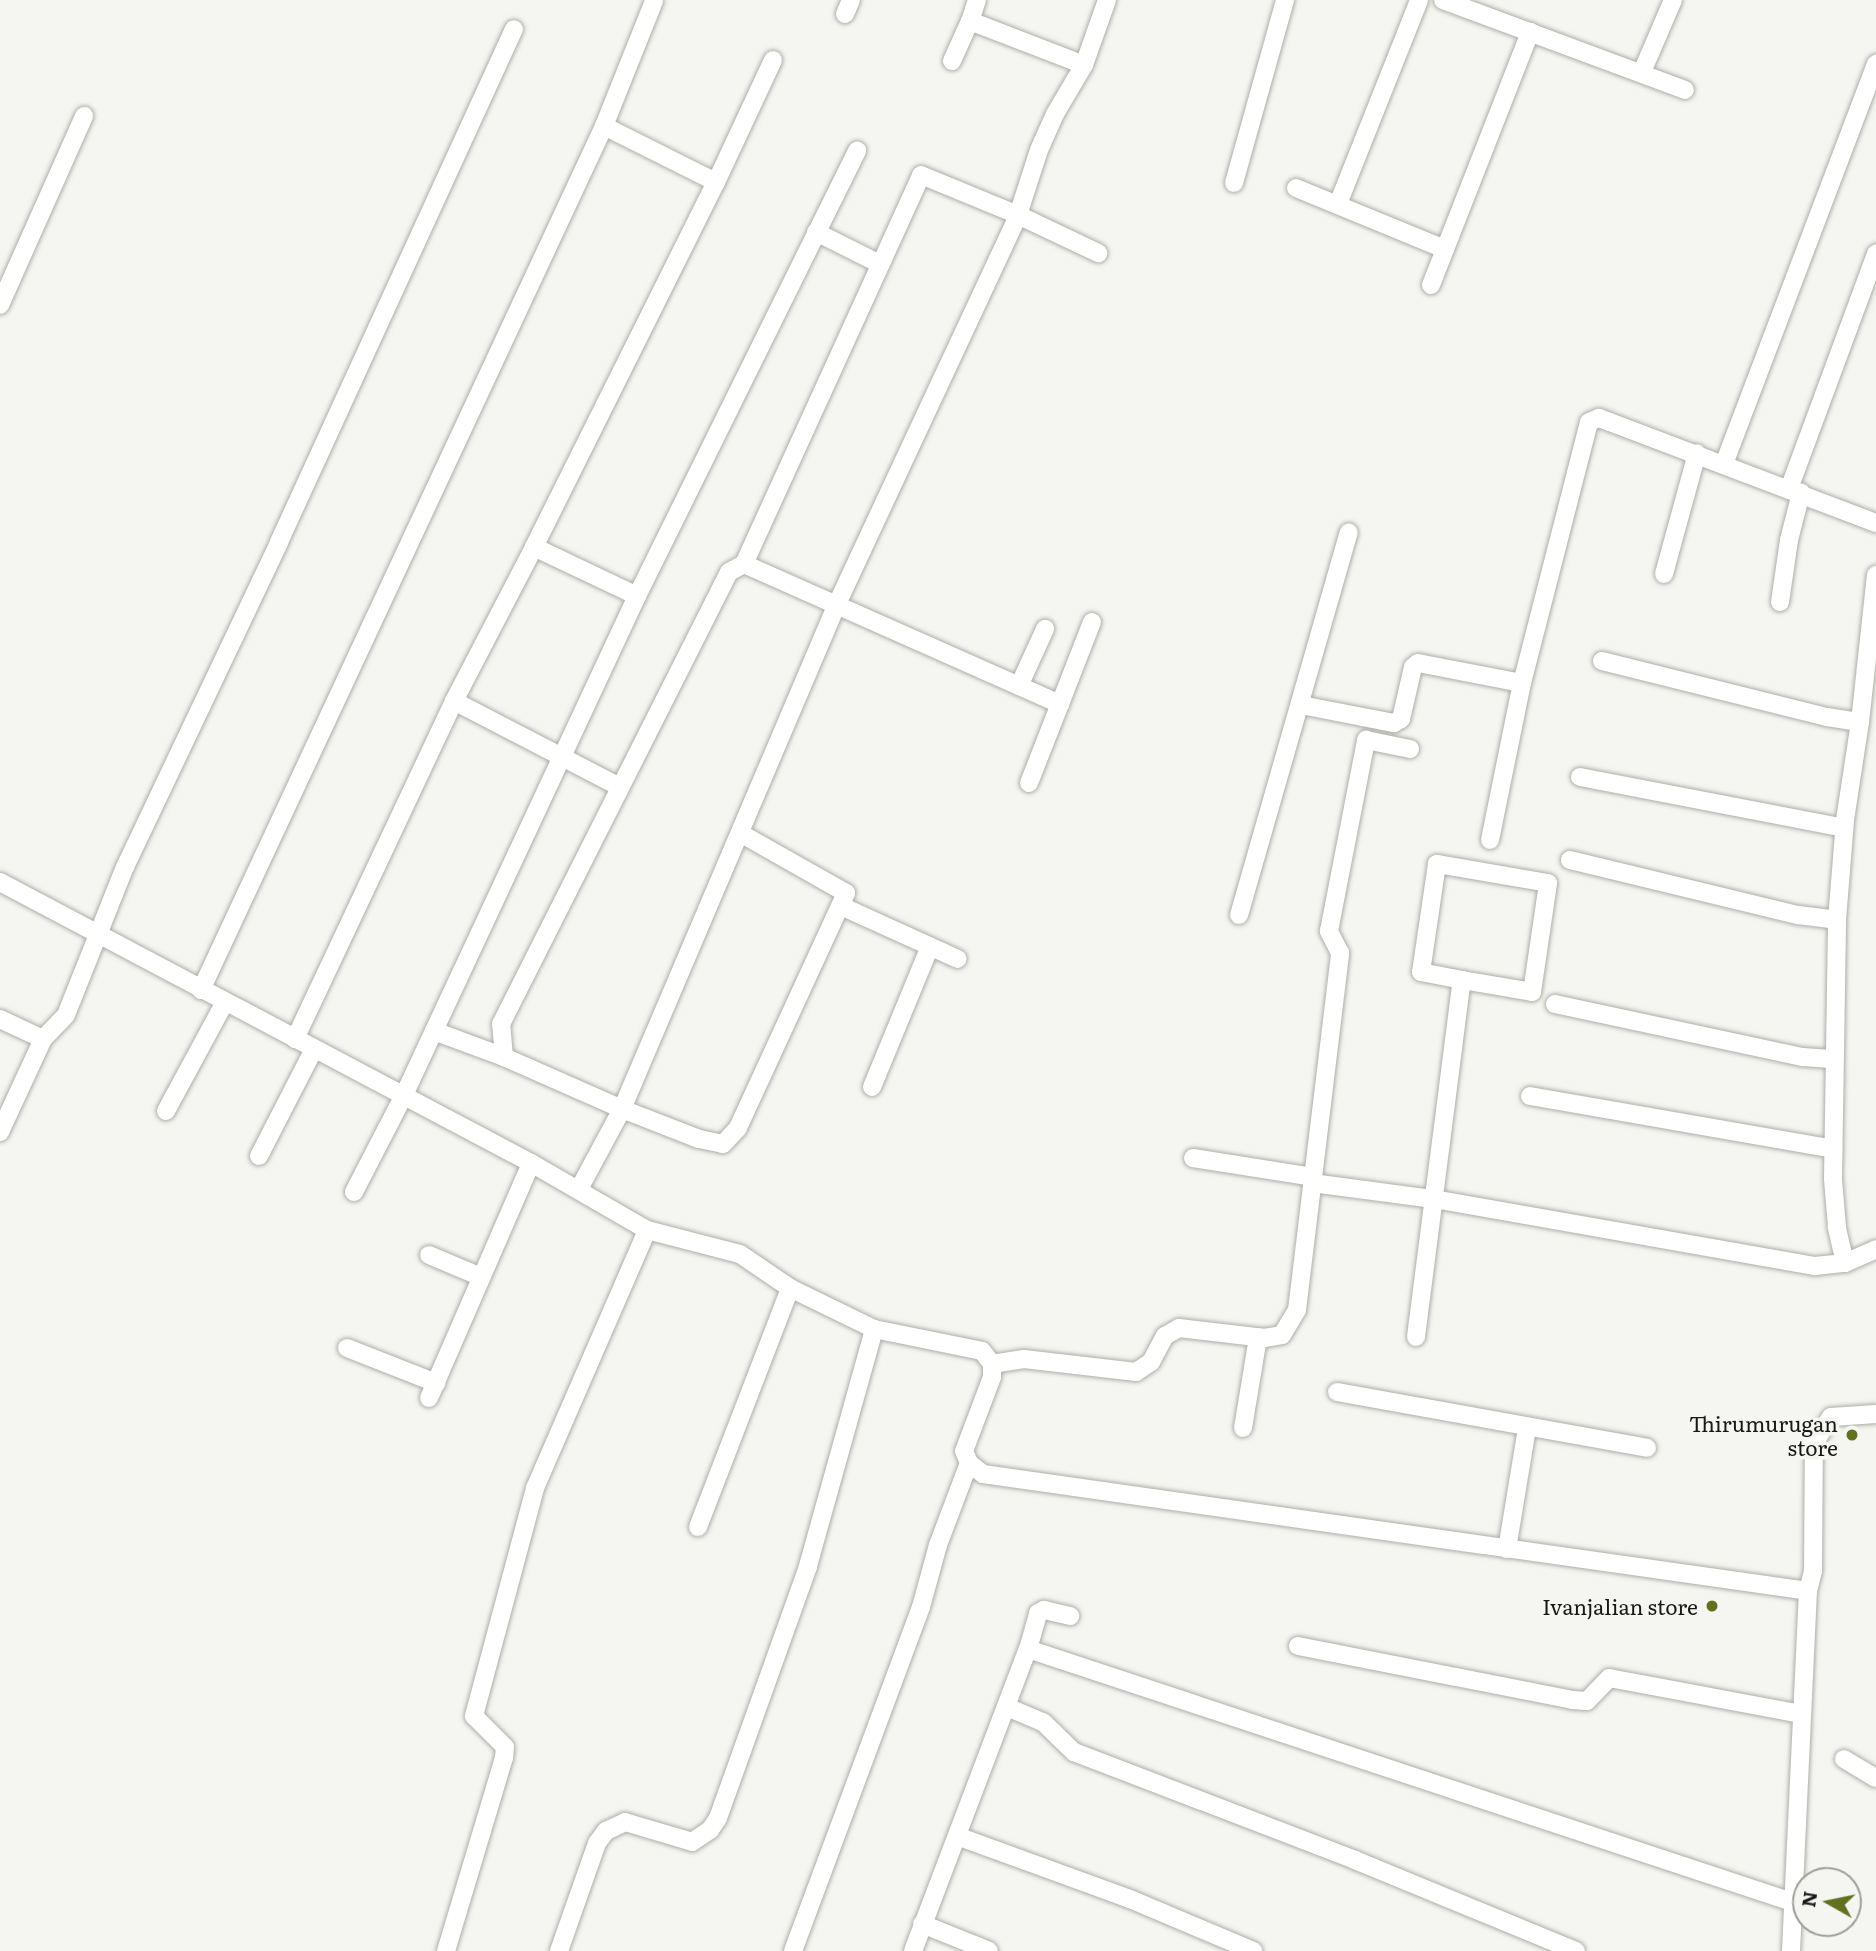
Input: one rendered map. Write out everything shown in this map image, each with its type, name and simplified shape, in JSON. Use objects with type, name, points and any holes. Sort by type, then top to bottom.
[{"type":"street","points":[[952,61],[977,0]]},
{"type":"street","points":[[579,1189],[622,1109],[837,604],[1018,215],[1039,149],[1055,114],[1084,65],[1107,0]]},
{"type":"street","points":[[1234,183],[1285,0]]},
{"type":"street","points":[[1338,204],[1419,0]]},
{"type":"street","points":[[1443,0],[1685,90]]},
{"type":"street","points":[[1642,72],[1672,0]]},
{"type":"street","points":[[201,990],[604,126],[654,1]]},
{"type":"street","points":[[970,21],[1084,65]]},
{"type":"street","points":[[0,1132],[43,1039],[66,1015],[125,867],[279,542],[514,29]]},
{"type":"street","points":[[1431,285],[1530,32]]},
{"type":"street","points":[[295,1039],[454,701],[716,182],[773,60]]},
{"type":"street","points":[[1724,464],[1876,64]]},
{"type":"street","points":[[0,305],[84,116]]},
{"type":"street","points":[[604,126],[716,182]]},
{"type":"street","points":[[354,1192],[404,1095],[638,596],[857,150]]},
{"type":"street","points":[[504,1057],[501,1024],[729,572],[744,564],[921,175],[1018,215],[1098,253]]},
{"type":"street","points":[[1296,188],[1446,249]]},
{"type":"street","points":[[816,232],[880,264]]},
{"type":"street","points":[[1780,602],[1798,463],[1876,254]]},
{"type":"street","points":[[1490,839],[1522,682],[1589,422],[1599,418],[1876,523]]},
{"type":"street","points":[[1664,574],[1697,453]]},
{"type":"street","points":[[1239,915],[1349,532]]},
{"type":"street","points":[[534,547],[638,596]]},
{"type":"street","points":[[744,564],[1060,704]]},
{"type":"street","points":[[1845,1263],[1837,1227],[1833,1149],[1837,920],[1844,828],[1860,722],[1876,575]]},
{"type":"street","points":[[1029,783],[1092,622]]},
{"type":"street","points":[[1019,686],[1045,629]]},
{"type":"street","points":[[1602,662],[1827,717],[1860,722]]},
{"type":"street","points":[[1301,705],[1394,723],[1401,719],[1413,667],[1418,663],[1522,682]]},
{"type":"street","points":[[454,701],[621,787]]},
{"type":"street","points":[[992,1364],[1024,1359],[1136,1372],[1151,1362],[1165,1336],[1179,1328],[1258,1338],[1282,1335],[1297,1310],[1340,953],[1329,931],[1366,740],[1409,749]]},
{"type":"street","points":[[1580,777],[1844,828]]},
{"type":"street","points":[[434,1031],[504,1057],[622,1109],[699,1139],[723,1144],[738,1128],[846,893],[740,832]]},
{"type":"street","points":[[1570,860],[1798,915],[1837,920]]},
{"type":"street","points":[[1437,864],[1548,883],[1532,992],[1462,980],[1421,972],[1437,864]]},
{"type":"street","points":[[0,882],[531,1163],[647,1230],[740,1254],[790,1288],[874,1329],[982,1351],[992,1364],[992,1377],[964,1451],[969,1463],[983,1474],[1808,1591]]},
{"type":"street","points":[[841,906],[958,959]]},
{"type":"street","points":[[872,1087],[930,946]]},
{"type":"street","points":[[1416,1337],[1462,980]]},
{"type":"street","points":[[166,1111],[225,1002]]},
{"type":"street","points":[[1555,1004],[1803,1057],[1834,1059]]},
{"type":"street","points":[[0,1019],[43,1039]]},
{"type":"street","points":[[260,1156],[314,1049]]},
{"type":"street","points":[[1530,1096],[1833,1149]]},
{"type":"street","points":[[1193,1158],[1789,1263],[1815,1266],[1845,1263],[1876,1249]]},
{"type":"street","points":[[347,1348],[432,1390],[531,1163]]},
{"type":"street","points":[[446,1951],[504,1758],[505,1747],[474,1716],[535,1488],[647,1230]]},
{"type":"street","points":[[429,1255],[481,1277]]},
{"type":"street","points":[[698,1527],[790,1288]]},
{"type":"street","points":[[559,1951],[597,1843],[606,1831],[625,1822],[692,1842],[710,1830],[718,1818],[808,1566],[874,1329]]},
{"type":"street","points":[[1243,1427],[1258,1338]]},
{"type":"street","points":[[1337,1392],[1647,1448]]},
{"type":"street","points":[[1794,1867],[1808,1591],[1813,1571],[1814,1443],[1831,1417],[1876,1414]]},
{"type":"street","points":[[1507,1549],[1528,1428]]},
{"type":"street","points":[[793,1951],[920,1607],[938,1545],[969,1463]]},
{"type":"street","points":[[913,1951],[1007,1707],[1038,1613],[1044,1610],[1070,1616]]},
{"type":"street","points":[[1298,1646],[1572,1700],[1587,1701],[1609,1678],[1802,1714]]},
{"type":"street","points":[[1028,1649],[1792,1902],[1791,1951]]},
{"type":"street","points":[[1007,1707],[1043,1722],[1073,1752],[1355,1860],[1576,1951]]},
{"type":"street","points":[[1844,1759],[1876,1778]]},
{"type":"street","points":[[957,1836],[1130,1899],[1253,1951]]},
{"type":"street","points":[[922,1924],[989,1951]]},
{"type":"place","name":"Thirumurugan store","points":[[1852,1435]]},
{"type":"place","name":"Ivanjalian store","points":[[1712,1606]]}]
